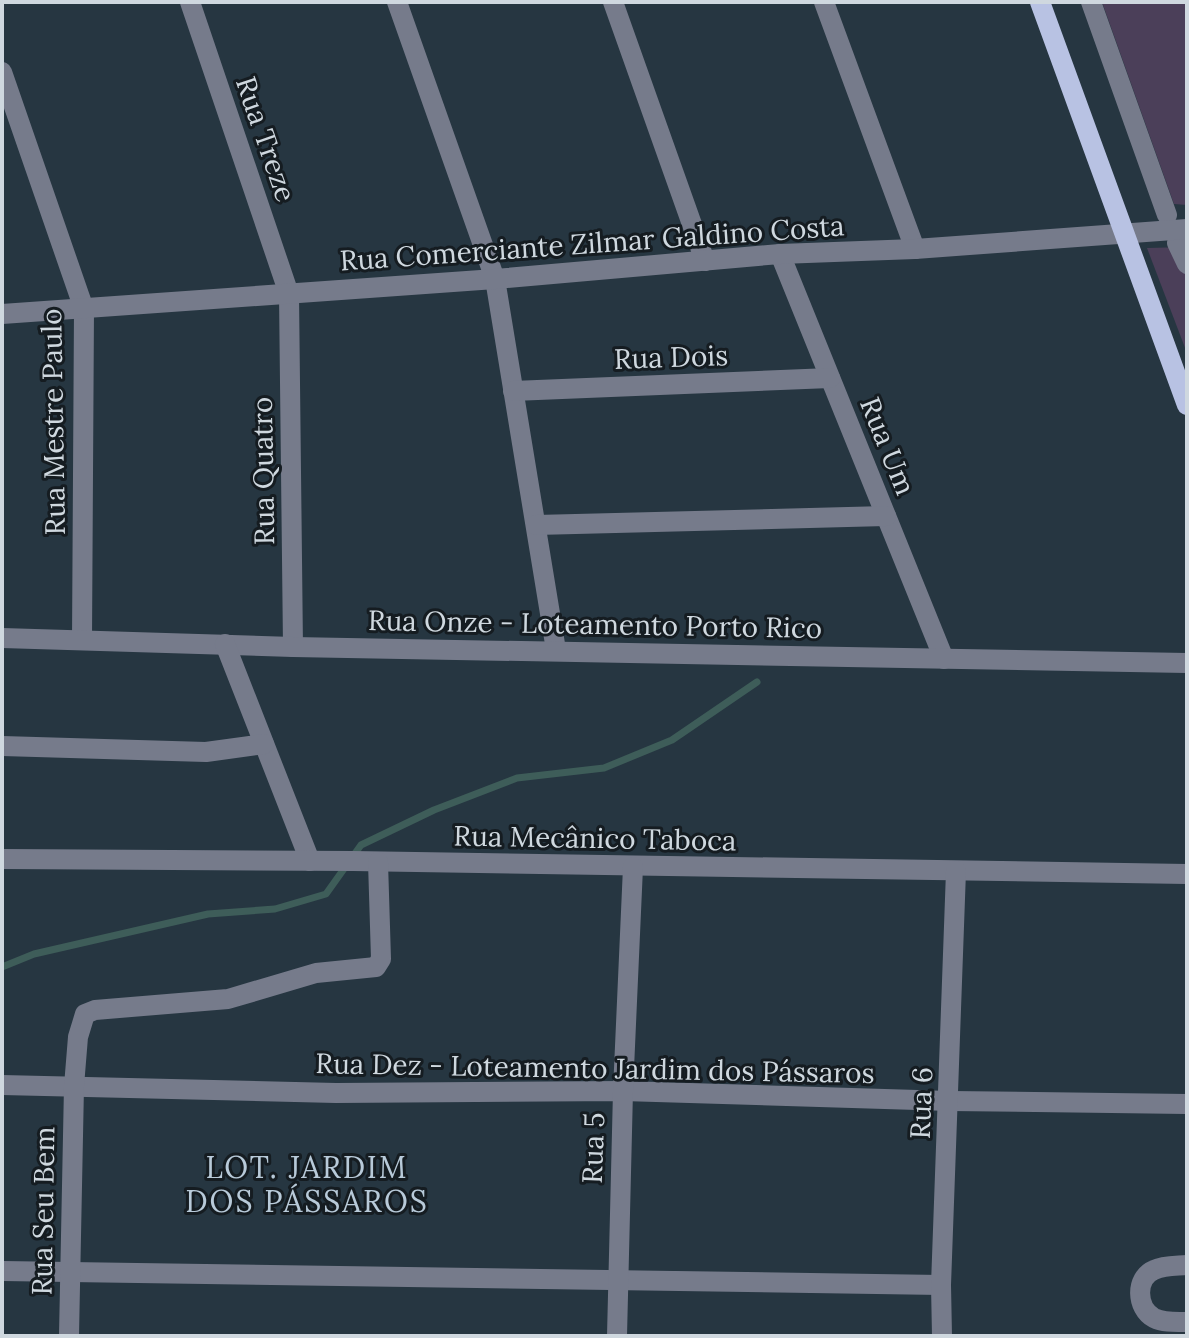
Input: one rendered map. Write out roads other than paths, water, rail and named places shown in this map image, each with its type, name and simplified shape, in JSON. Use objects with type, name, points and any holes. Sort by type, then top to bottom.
[{"type":"main road","points":[[1040,2],[1187,405]]},
{"type":"street","name":"Rua Treze","points":[[190,2],[289,294]]},
{"type":"street","points":[[397,2],[495,279],[556,650]]},
{"type":"street","points":[[613,2],[705,261]]},
{"type":"street","points":[[824,2],[915,249]]},
{"type":"street","points":[[1091,2],[1167,215]]},
{"type":"street","name":"Rua Mestre Paulo","points":[[2,72],[84,309],[82,640]]},
{"type":"street","name":"Rua Comerciante Zilmar Galdino Costa","points":[[2,314],[495,279],[780,254],[915,249],[1125,233],[1182,236]]},
{"type":"street","points":[[1182,236],[1187,264]]},
{"type":"street","name":"Rua Um","points":[[780,254],[944,659]]},
{"type":"street","name":"Rua Quatro","points":[[289,294],[293,647]]},
{"type":"street","name":"Rua Dois","points":[[513,391],[830,378]]},
{"type":"street","points":[[536,525],[886,516]]},
{"type":"street","name":"Rua Onze - Loteamento Porto Rico","points":[[2,638],[293,647],[1187,663]]},
{"type":"street","points":[[225,644],[310,861]]},
{"type":"street","points":[[2,746],[206,752],[264,744]]},
{"type":"street","name":"Rua Mecânico Taboca","points":[[2,859],[1187,874]]},
{"type":"street","name":"Rua Seu Bem","points":[[69,1336],[74,1086],[82,1021],[88,1012],[228,999],[316,973],[376,967],[381,959],[378,862]]},
{"type":"street","name":"Rua 5","points":[[617,1336],[633,867]]},
{"type":"street","name":"Rua 6","points":[[942,1336],[941,1285],[956,871]]},
{"type":"street","name":"Rua Dez - Loteamento Jardim dos Pássaros","points":[[2,1085],[336,1093],[623,1091],[950,1101],[1187,1104]]},
{"type":"street","points":[[1187,1265],[1157,1268],[1148,1273],[1142,1281],[1140,1294],[1144,1309],[1154,1318],[1187,1322]]},
{"type":"street","points":[[2,1271],[941,1285]]},
{"type":"waterway","points":[[2,967],[34,954],[208,914],[275,909],[326,894],[361,845],[434,810],[517,778],[604,768],[672,740],[757,682]]},
{"type":"district","name":"LOT. JARDIM DOS PÁSSAROS","points":[[307,1184]]}]
